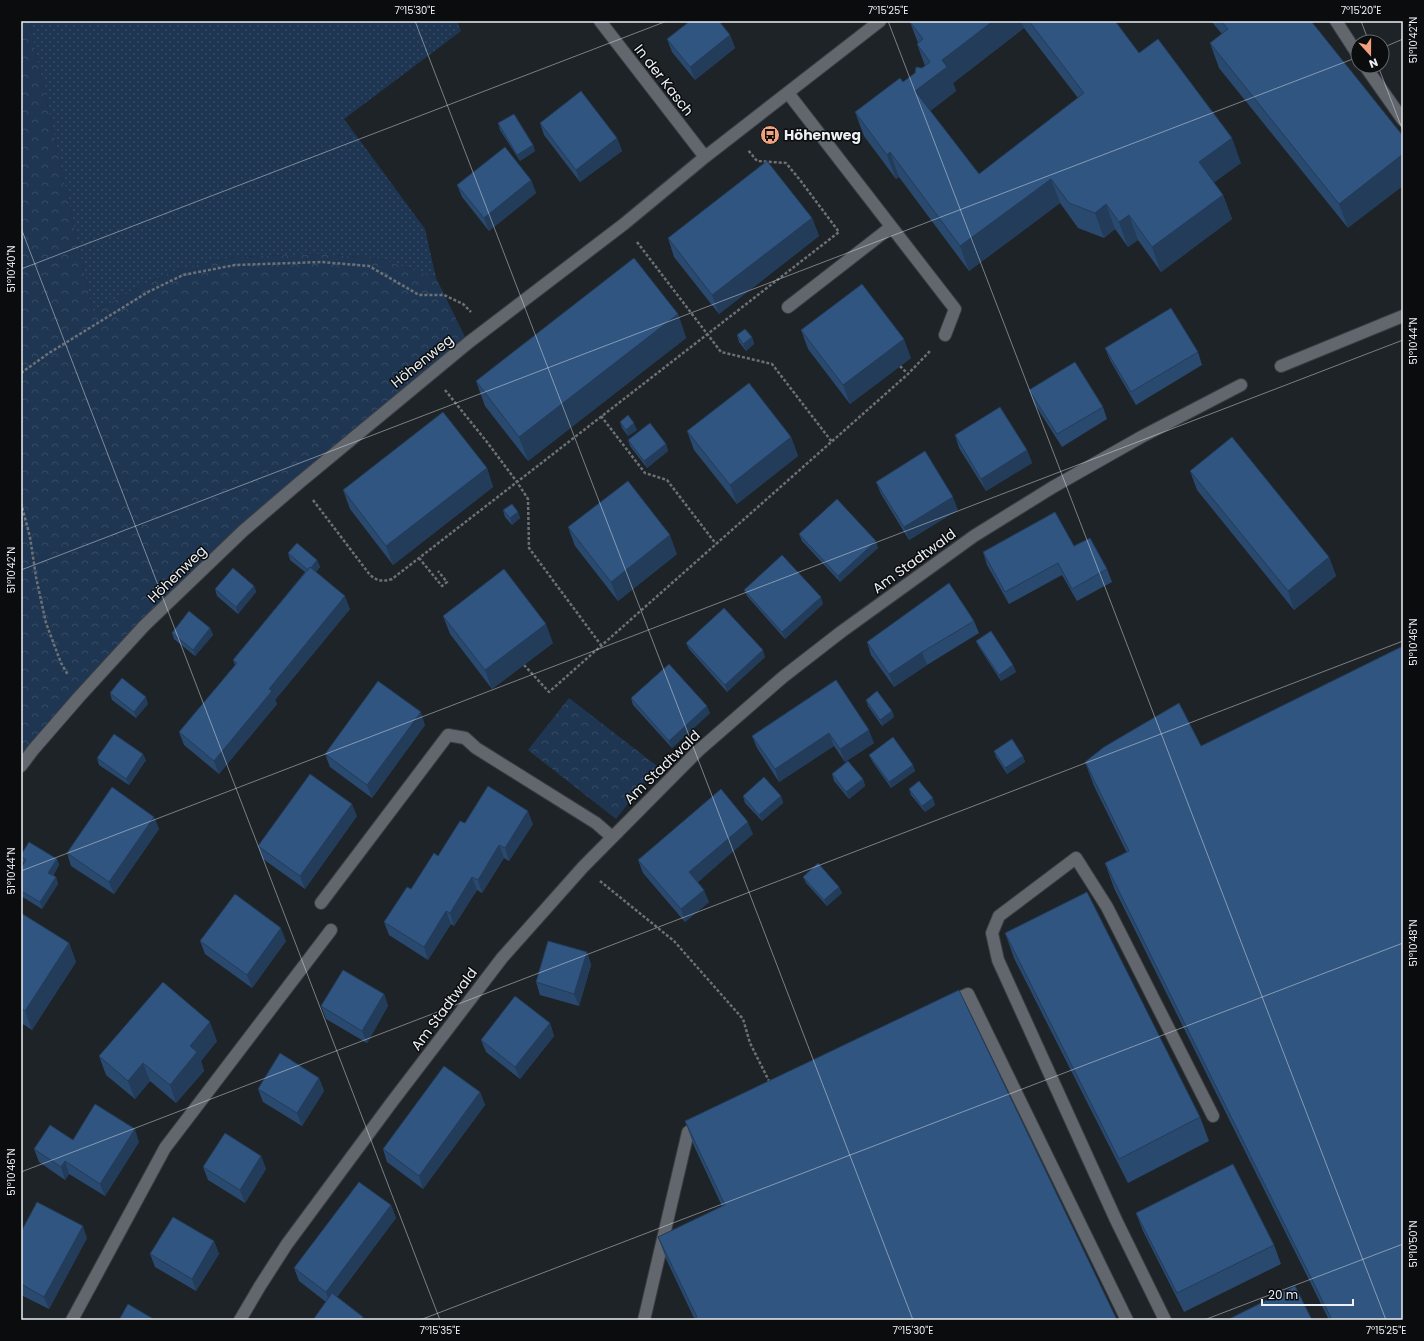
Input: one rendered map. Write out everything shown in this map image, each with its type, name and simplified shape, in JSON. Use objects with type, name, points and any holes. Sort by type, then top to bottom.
[{"type":"street","name":"In der Kasch","points":[[600,21],[705,157]]},
{"type":"street","name":"Höhenweg","points":[[21,766],[33,750],[144,626],[243,531],[394,403],[487,329],[624,224],[705,157],[880,21]]},
{"type":"street","points":[[1336,21],[1350,43]]},
{"type":"street","points":[[1371,74],[1403,120]]},
{"type":"street","points":[[788,93],[955,309],[945,335]]},
{"type":"street","points":[[788,307],[891,227]]},
{"type":"street","points":[[1281,366],[1403,316]]},
{"type":"street","name":"Am Stadtwald","points":[[240,1320],[287,1244],[392,1102],[502,958],[583,867],[698,751],[783,676],[974,536],[1053,487],[1144,436],[1241,385]]},
{"type":"street","points":[[321,903],[448,735],[465,738],[476,748],[596,823],[612,837]]},
{"type":"street","points":[[1165,1320],[1116,1220],[998,960],[992,933],[999,916],[1076,858],[1107,906],[1213,1116]]},
{"type":"street","points":[[72,1320],[165,1148],[331,930]]},
{"type":"street","points":[[940,1008],[968,994],[1127,1320]]},
{"type":"street","points":[[644,1320],[688,1132],[709,1122]]},
{"type":"path","points":[[299,483],[370,575],[376,580],[382,581],[392,579],[839,232],[786,163],[757,161],[736,134]]},
{"type":"path","points":[[624,224],[720,352],[772,364],[832,442]]},
{"type":"path","points":[[21,374],[49,353],[148,292],[183,275],[235,265],[321,262],[369,266],[420,295],[444,295],[463,304],[487,329]]},
{"type":"path","points":[[524,665],[549,692],[908,374],[945,335]]},
{"type":"path","points":[[900,366],[908,374]]},
{"type":"path","points":[[433,373],[517,482],[528,499],[529,548],[601,645]]},
{"type":"path","points":[[601,416],[645,473],[667,480],[716,544]]},
{"type":"path","points":[[21,503],[30,537],[36,577],[46,623],[61,663],[80,697]]},
{"type":"path","points":[[419,558],[442,586],[447,582],[438,571]]},
{"type":"path","points":[[583,867],[674,941],[728,1001],[743,1019],[750,1044],[770,1084]]},
{"type":"green space","points":[[21,21],[29,21],[93,312],[145,284],[179,269],[234,257],[322,254],[381,259],[436,278],[468,343],[184,589],[21,766]]},
{"type":"green space","points":[[29,21],[457,21],[461,31],[344,119],[425,229],[436,278],[381,259],[322,254],[234,257],[179,269],[145,284],[93,312]]},
{"type":"green space","points":[[569,698],[657,766],[616,819],[528,750]]},
{"type":"building","points":[[690,21],[719,21],[730,35],[690,67],[667,39]]},
{"type":"building","points":[[993,21],[942,60],[947,67],[915,91],[979,174],[1084,93],[1029,21],[1115,21],[1139,53],[1158,39],[1232,138],[1199,162],[1223,195],[1152,247],[1129,215],[1119,222],[1106,204],[1095,213],[1069,203],[1051,179],[960,246],[890,152],[887,155],[855,112],[900,78],[903,82],[915,73],[916,67],[922,68],[930,62],[917,44],[923,39],[910,22]]},
{"type":"building","points":[[1221,21],[1311,21],[1350,70],[1350,74],[1353,74],[1403,136],[1403,154],[1339,204],[1210,43],[1228,29]]},
{"type":"building","points":[[581,91],[617,138],[576,170],[540,123]]},
{"type":"building","points":[[514,114],[533,145],[517,155],[498,123]]},
{"type":"building","points":[[505,147],[531,180],[484,218],[457,185]]},
{"type":"building","points":[[767,161],[812,218],[712,295],[668,238]]},
{"type":"building","points":[[634,258],[678,314],[519,437],[476,381]]},
{"type":"building","points":[[862,284],[904,339],[843,385],[801,330]]},
{"type":"building","points":[[1171,308],[1198,352],[1131,392],[1105,348]]},
{"type":"building","points":[[745,329],[752,337],[743,344],[737,335]]},
{"type":"building","points":[[1075,362],[1103,407],[1057,434],[1029,390]]},
{"type":"building","points":[[749,383],[791,437],[730,485],[687,431]]},
{"type":"building","points":[[1000,407],[1027,450],[981,479],[955,435]]},
{"type":"building","points":[[443,412],[487,468],[386,546],[343,490]]},
{"type":"building","points":[[628,415],[634,423],[626,430],[620,422]]},
{"type":"building","points":[[650,423],[666,444],[644,461],[628,440]]},
{"type":"building","points":[[1232,437],[1329,557],[1288,591],[1190,471]]},
{"type":"building","points":[[925,451],[953,497],[904,527],[876,482]]},
{"type":"building","points":[[628,481],[670,535],[611,582],[568,527]]},
{"type":"building","points":[[837,499],[876,541],[838,576],[799,534]]},
{"type":"building","points":[[512,504],[518,512],[510,518],[503,510]]},
{"type":"building","points":[[1055,512],[1074,546],[1090,538],[1107,569],[1072,589],[1058,563],[1005,592],[983,552]]},
{"type":"building","points":[[297,543],[317,560],[308,570],[288,553]]},
{"type":"building","points":[[782,555],[821,597],[782,632],[744,590]]},
{"type":"building","points":[[310,567],[345,596],[269,689],[272,691],[214,761],[179,732],[237,663],[233,660]]},
{"type":"building","points":[[233,568],[254,586],[236,607],[215,589]]},
{"type":"building","points":[[504,569],[546,624],[485,670],[443,616]]},
{"type":"building","points":[[949,583],[974,621],[922,652],[889,674],[867,642]]},
{"type":"building","points":[[724,608],[763,650],[725,685],[686,643]]},
{"type":"building","points":[[189,611],[210,628],[193,650],[172,633]]},
{"type":"building","points":[[991,631],[1013,665],[999,675],[976,641]]},
{"type":"building","points":[[1403,646],[1403,1320],[1332,1320],[1105,863],[1129,851],[1085,762],[1104,747],[1179,703],[1201,746]]},
{"type":"building","points":[[669,664],[707,706],[669,741],[631,698]]},
{"type":"building","points":[[122,678],[146,697],[134,712],[110,693]]},
{"type":"building","points":[[836,680],[869,730],[840,749],[829,733],[775,769],[752,736]]},
{"type":"building","points":[[378,681],[421,712],[367,785],[325,754]]},
{"type":"building","points":[[877,691],[892,711],[880,720],[866,700]]},
{"type":"building","points":[[114,734],[143,754],[126,779],[97,758]]},
{"type":"building","points":[[893,737],[913,765],[889,782],[869,755]]},
{"type":"building","points":[[1012,739],[1023,756],[1005,768],[994,751]]},
{"type":"building","points":[[848,761],[863,779],[846,792],[832,774]]},
{"type":"building","points":[[310,774],[352,804],[300,876],[258,846]]},
{"type":"building","points":[[764,777],[781,796],[759,815],[743,796]]},
{"type":"building","points":[[919,781],[933,798],[922,806],[909,789]]},
{"type":"building","points":[[488,786],[528,811],[505,848],[499,845],[478,880],[472,877],[450,913],[446,911],[424,947],[384,922],[407,887],[411,889],[434,853],[438,856],[460,821],[465,823]]},
{"type":"building","points":[[112,787],[154,817],[109,882],[67,853]]},
{"type":"building","points":[[721,789],[748,822],[689,872],[704,890],[681,909],[638,860]]},
{"type":"building","points":[[29,842],[57,859],[48,873],[56,877],[40,902],[21,891],[21,868],[26,860],[21,855]]},
{"type":"building","points":[[818,863],[839,887],[824,900],[803,877]]},
{"type":"building","points":[[1087,892],[1200,1117],[1119,1159],[1005,933]]},
{"type":"building","points":[[235,894],[281,928],[247,975],[200,941]]},
{"type":"building","points":[[21,913],[69,943],[25,1011],[21,1008]]},
{"type":"building","points":[[548,941],[587,952],[574,994],[536,982]]},
{"type":"building","points":[[343,970],[384,994],[362,1031],[321,1006]]},
{"type":"building","points":[[163,982],[210,1022],[190,1046],[197,1052],[170,1085],[143,1063],[128,1081],[99,1056]]},
{"type":"building","points":[[959,990],[1117,1320],[690,1320],[697,1317],[658,1237],[725,1205],[685,1121]]},
{"type":"building","points":[[515,996],[550,1023],[515,1067],[481,1040]]},
{"type":"building","points":[[280,1053],[319,1078],[297,1113],[258,1089]]},
{"type":"building","points":[[444,1066],[480,1092],[419,1176],[383,1149]]},
{"type":"building","points":[[95,1104],[135,1129],[100,1184],[65,1161],[61,1167],[34,1149],[50,1125],[73,1140]]},
{"type":"building","points":[[225,1133],[261,1156],[240,1190],[203,1167]]},
{"type":"building","points":[[1233,1164],[1274,1245],[1177,1293],[1136,1213]]},
{"type":"building","points":[[359,1182],[391,1205],[326,1292],[294,1268]]},
{"type":"building","points":[[37,1202],[83,1226],[44,1297],[21,1284],[21,1232]]},
{"type":"building","points":[[173,1217],[214,1241],[192,1279],[150,1254]]},
{"type":"building","points":[[1295,1286],[1312,1320],[1227,1320]]},
{"type":"building","points":[[332,1293],[363,1317],[360,1320],[313,1320]]},
{"type":"building","points":[[128,1304],[155,1320],[119,1320]]},
{"type":"place","name":"Höhenweg","points":[[770,135]]}]
